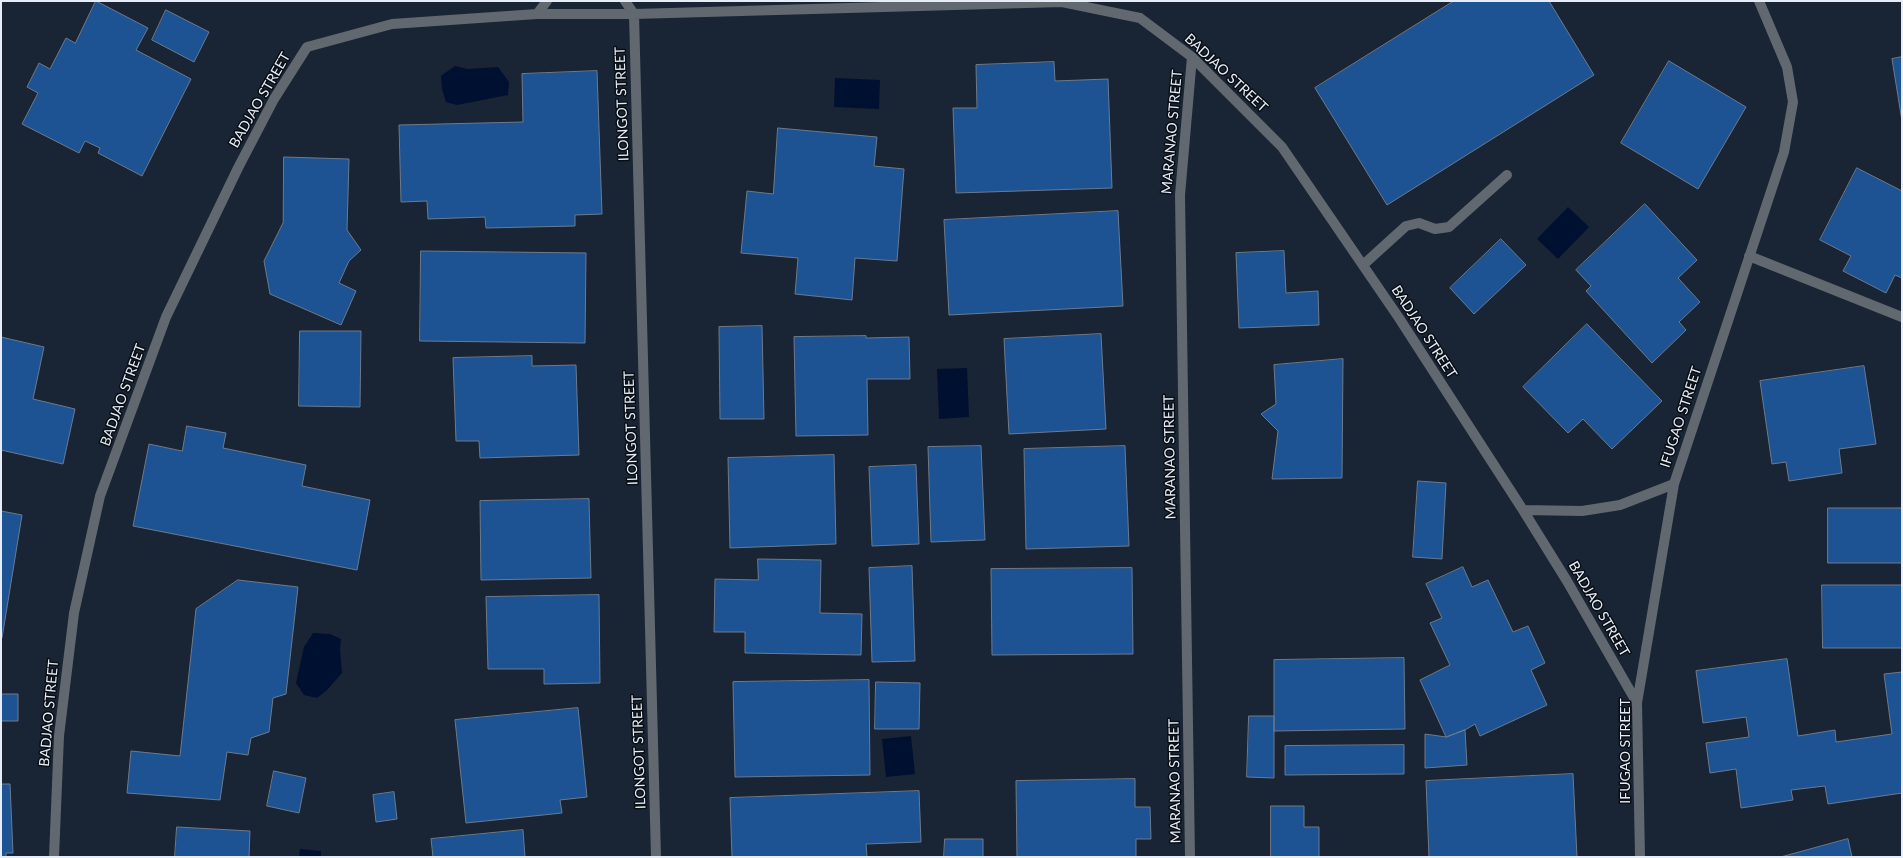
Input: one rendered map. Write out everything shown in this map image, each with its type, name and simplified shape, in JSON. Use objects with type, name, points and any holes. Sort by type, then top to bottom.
[{"type":"street","points":[[537,14],[547,1]]},
{"type":"street","points":[[625,1],[634,14]]},
{"type":"street","name":"IFUGAO STREET","points":[[1640,857],[1637,703],[1674,484],[1784,152],[1793,102],[1787,67],[1759,1]]},
{"type":"street","name":"BADJAO STREET","points":[[54,857],[59,736],[73,620],[100,496],[166,317],[238,168],[274,99],[307,47],[392,24],[537,14],[634,14],[1062,2],[1140,18],[1192,57],[1282,147],[1363,265],[1524,510],[1567,581],[1637,703]]},
{"type":"street","name":"ILONGOT STREET","points":[[634,14],[656,857]]},
{"type":"street","name":"MARANAO STREET","points":[[1190,857],[1180,195],[1192,57]]},
{"type":"street","points":[[1363,265],[1406,226],[1419,223],[1435,229],[1449,227],[1507,175]]},
{"type":"street","points":[[1749,256],[1902,317]]},
{"type":"street","points":[[1524,510],[1582,511],[1620,505],[1674,484]]},
{"type":"water","points":[[455,66],[468,69],[498,67],[509,82],[508,95],[457,105],[446,102],[442,89],[441,76]]},
{"type":"water","points":[[835,78],[880,80],[879,109],[834,107]]},
{"type":"water","points":[[1568,207],[1589,227],[1558,259],[1537,239]]},
{"type":"water","points":[[967,368],[969,417],[939,419],[937,369]]},
{"type":"water","points":[[313,633],[330,634],[341,639],[340,649],[342,673],[327,690],[317,698],[304,695],[296,683],[304,647]]},
{"type":"water","points":[[911,736],[915,774],[886,777],[882,739]]},
{"type":"water","points":[[300,849],[321,851],[321,857],[299,857]]},
{"type":"building","points":[[96,1],[148,28],[136,50],[191,79],[142,176],[98,153],[100,148],[85,141],[79,153],[22,124],[38,93],[27,87],[39,63],[50,69],[66,38],[75,43]]},
{"type":"building","points":[[1454,1],[1549,1],[1594,75],[1387,205],[1315,88]]},
{"type":"building","points":[[166,10],[209,32],[194,62],[152,40]]},
{"type":"building","points":[[1902,57],[1902,121],[1892,59]]},
{"type":"building","points":[[1669,61],[1746,107],[1698,189],[1621,143]]},
{"type":"building","points":[[1054,62],[1055,81],[1108,79],[1112,188],[956,193],[953,108],[977,108],[976,65]]},
{"type":"building","points":[[597,71],[602,214],[575,215],[575,226],[486,228],[485,217],[428,219],[427,201],[401,202],[399,125],[523,122],[522,74]]},
{"type":"building","points":[[778,128],[877,137],[874,166],[904,169],[897,261],[855,258],[852,300],[795,294],[798,258],[741,253],[747,191],[773,194]]},
{"type":"building","points":[[284,157],[349,159],[347,230],[361,250],[349,261],[339,283],[356,291],[341,325],[270,294],[264,261],[283,223]]},
{"type":"building","points":[[1857,168],[1902,191],[1902,278],[1895,275],[1886,293],[1843,271],[1851,256],[1820,240]]},
{"type":"building","points":[[1645,204],[1697,260],[1678,278],[1700,302],[1679,322],[1686,330],[1652,363],[1586,291],[1591,286],[1576,270]]},
{"type":"building","points":[[1118,211],[1123,306],[949,315],[944,220]]},
{"type":"building","points":[[1501,239],[1526,265],[1474,314],[1450,288]]},
{"type":"building","points":[[421,251],[586,253],[585,343],[420,341]]},
{"type":"building","points":[[1284,251],[1286,293],[1318,291],[1319,325],[1239,328],[1236,253]]},
{"type":"building","points":[[1587,324],[1662,401],[1612,449],[1583,419],[1568,433],[1523,387]]},
{"type":"building","points":[[762,326],[764,419],[720,419],[719,327]]},
{"type":"building","points":[[300,331],[361,331],[360,407],[299,406]]},
{"type":"building","points":[[1101,334],[1106,429],[1009,434],[1004,339]]},
{"type":"building","points":[[866,336],[866,338],[909,337],[910,379],[867,379],[868,435],[796,436],[794,337]]},
{"type":"building","points":[[1,337],[44,347],[33,399],[75,409],[63,464],[1,450]]},
{"type":"building","points":[[532,356],[532,366],[576,365],[579,455],[480,458],[479,441],[456,441],[453,358]]},
{"type":"building","points":[[1343,359],[1342,478],[1272,479],[1278,431],[1261,414],[1276,404],[1274,365]]},
{"type":"building","points":[[1864,366],[1876,444],[1839,449],[1842,473],[1789,481],[1786,462],[1772,464],[1760,381]]},
{"type":"building","points":[[187,426],[226,433],[223,448],[306,465],[302,486],[370,500],[357,570],[133,526],[149,444],[182,451]]},
{"type":"building","points":[[981,446],[985,540],[931,542],[928,447]]},
{"type":"building","points":[[1125,446],[1129,546],[1026,549],[1024,449]]},
{"type":"building","points":[[834,455],[836,544],[730,548],[728,458]]},
{"type":"building","points":[[916,465],[919,544],[872,546],[869,467]]},
{"type":"building","points":[[1418,481],[1446,483],[1442,559],[1413,557]]},
{"type":"building","points":[[589,499],[591,578],[481,580],[480,501]]},
{"type":"building","points":[[1828,508],[1902,508],[1902,563],[1828,563]]},
{"type":"building","points":[[1,511],[22,515],[2,638],[1,638]]},
{"type":"building","points":[[758,559],[821,560],[820,613],[862,614],[861,655],[745,653],[745,632],[714,632],[715,579],[758,580]]},
{"type":"building","points":[[912,566],[915,661],[872,662],[869,568]]},
{"type":"building","points":[[1463,567],[1472,587],[1488,580],[1513,632],[1528,626],[1545,663],[1531,670],[1547,705],[1480,736],[1475,724],[1465,730],[1446,737],[1420,680],[1450,665],[1430,623],[1442,618],[1426,584]]},
{"type":"building","points":[[1132,568],[1133,654],[992,655],[991,569]]},
{"type":"building","points":[[238,580],[298,587],[286,694],[273,698],[269,732],[251,738],[248,755],[227,752],[220,800],[127,793],[131,751],[180,756],[196,609]]},
{"type":"building","points":[[1822,585],[1902,585],[1902,648],[1823,648]]},
{"type":"building","points":[[599,595],[600,683],[544,684],[544,669],[488,669],[486,597]]},
{"type":"building","points":[[1404,658],[1405,729],[1274,731],[1274,660]]},
{"type":"building","points":[[1787,659],[1798,736],[1835,730],[1836,742],[1892,734],[1884,674],[1902,672],[1902,793],[1828,804],[1825,786],[1791,790],[1793,800],[1741,808],[1736,769],[1710,773],[1706,743],[1749,737],[1746,717],[1703,723],[1696,671]]},
{"type":"building","points":[[869,680],[870,775],[735,777],[733,682]]},
{"type":"building","points":[[876,682],[920,683],[919,729],[875,729]]},
{"type":"building","points":[[1,694],[18,694],[18,721],[1,721]]},
{"type":"building","points":[[578,708],[587,797],[560,800],[562,813],[466,823],[455,720]]},
{"type":"building","points":[[1249,716],[1274,716],[1274,778],[1247,777]]},
{"type":"building","points":[[1465,730],[1467,765],[1425,768],[1425,734],[1446,737]]},
{"type":"building","points":[[1404,745],[1404,774],[1285,775],[1285,746]]},
{"type":"building","points":[[274,771],[306,778],[299,813],[267,806]]},
{"type":"building","points":[[1573,774],[1577,857],[1429,857],[1426,781]]},
{"type":"building","points":[[1135,779],[1135,807],[1150,807],[1151,839],[1136,839],[1136,857],[1017,857],[1016,781]]},
{"type":"building","points":[[1,784],[10,784],[13,853],[6,853],[6,857],[1,857]]},
{"type":"building","points":[[919,791],[921,842],[866,844],[867,857],[732,857],[730,798]]},
{"type":"building","points":[[394,792],[397,819],[376,822],[373,795]]},
{"type":"building","points":[[1271,806],[1304,806],[1304,827],[1319,827],[1319,857],[1271,857]]},
{"type":"building","points":[[177,827],[250,831],[249,857],[175,857]]},
{"type":"building","points":[[523,830],[525,857],[433,857],[431,839]]},
{"type":"building","points":[[945,839],[983,839],[983,857],[944,857]]},
{"type":"building","points":[[1848,839],[1852,857],[1781,857]]}]
